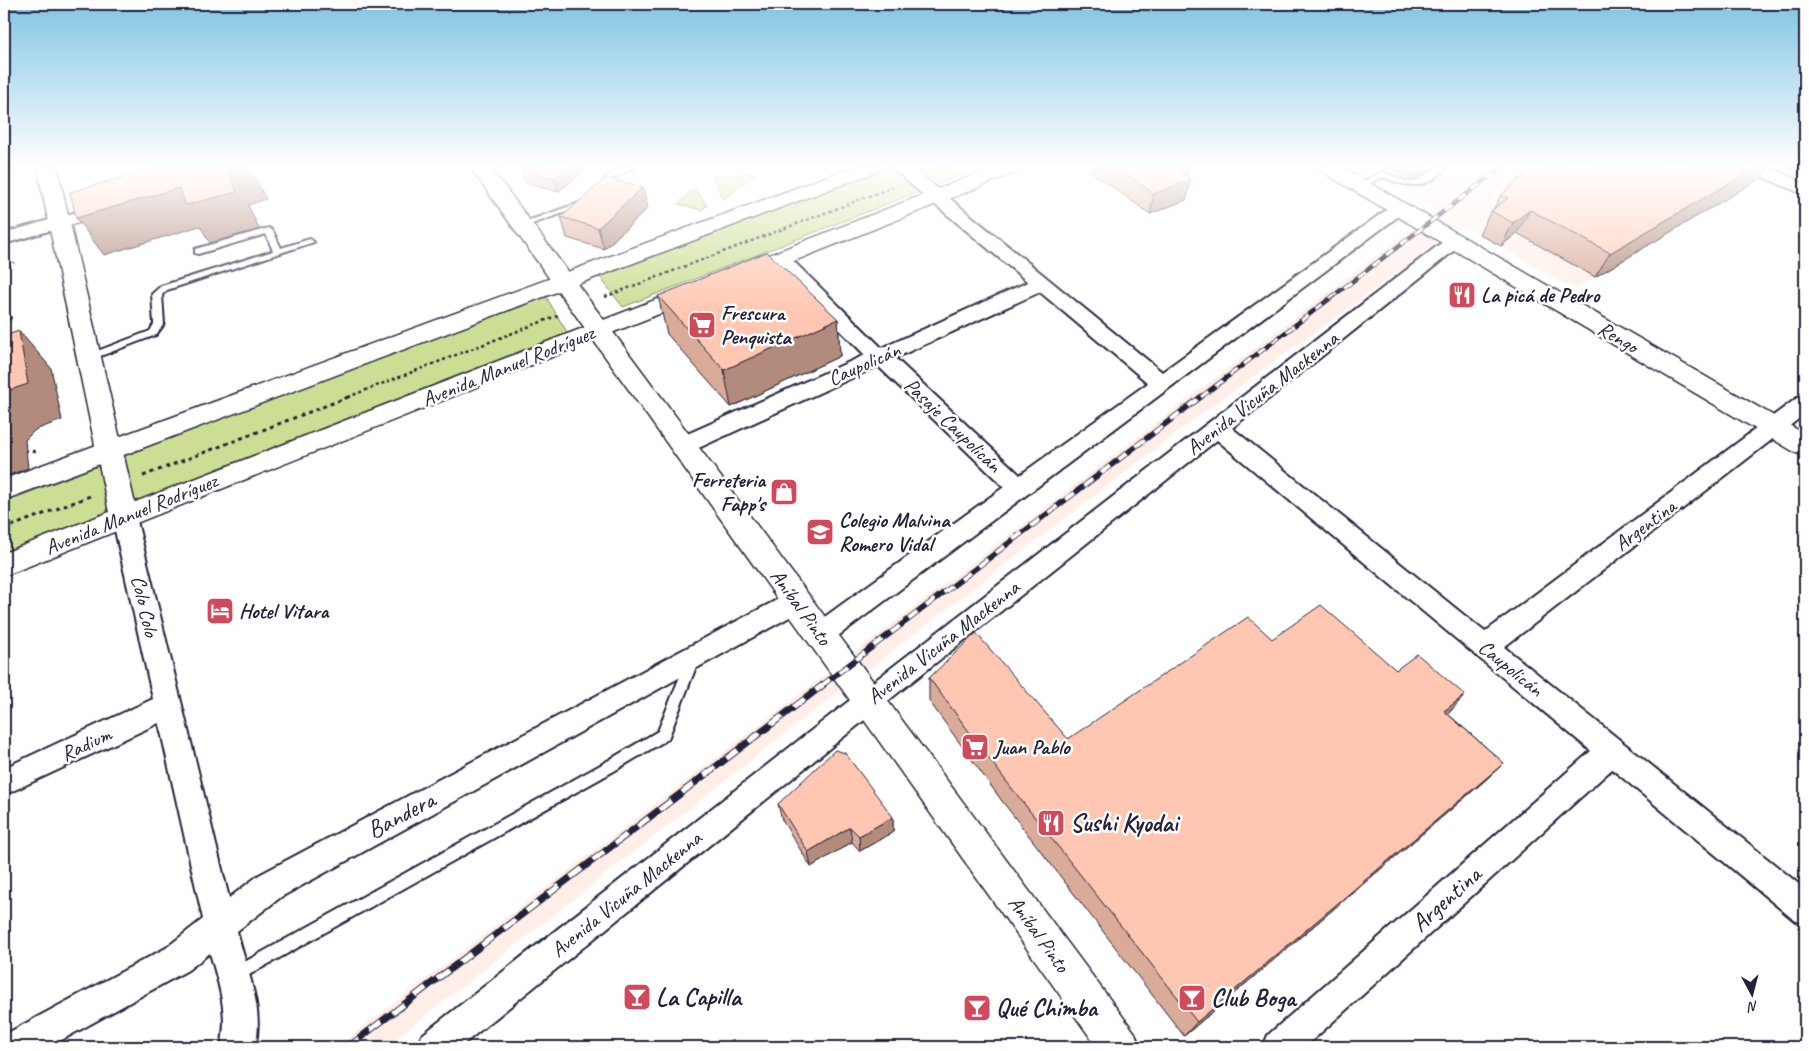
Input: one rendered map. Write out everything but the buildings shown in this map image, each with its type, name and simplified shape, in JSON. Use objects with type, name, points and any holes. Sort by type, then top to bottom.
[{"type":"main road","name":"Colo Colo","points":[[57,216],[124,517]]},
{"type":"main road","name":"Aníbal Pinto","points":[[518,216],[1121,1047]]},
{"type":"main road","points":[[4,490],[739,216]]},
{"type":"main road","name":"Avenida Manuel Rodríguez","points":[[4,565],[124,517],[592,318],[780,258],[888,216]]},
{"type":"main road","name":"Rengo","points":[[1411,216],[1805,446]]},
{"type":"street","points":[[4,239],[81,216]]},
{"type":"street","points":[[960,216],[1162,383]]},
{"type":"street","points":[[821,634],[1389,216]]},
{"type":"street","name":"Avenida Vicuña Mackenna","points":[[434,1047],[869,700],[1455,241]]},
{"type":"street","name":"Pasaje Caupolicán","points":[[780,258],[867,346],[1019,488]]},
{"type":"street","name":"Caupolicán","points":[[684,445],[1043,283]]},
{"type":"street","name":"Argentina","points":[[1485,647],[1805,403]]},
{"type":"street","name":"Caupolicán","points":[[1217,428],[1805,909]]},
{"type":"street","name":"Colo Colo","points":[[124,517],[220,925],[234,975],[243,1030],[239,1046]]},
{"type":"street","name":"Bandera","points":[[16,1047],[176,959],[270,886],[798,601]]},
{"type":"street","name":"Radium","points":[[4,782],[168,705]]},
{"type":"street","name":"Argentina","points":[[1280,1047],[1612,751]]},
{"type":"lane","points":[[523,224],[547,216]]},
{"type":"lane","points":[[198,251],[269,231],[278,252]]},
{"type":"lane","points":[[87,358],[153,333],[159,324],[157,294],[164,288],[310,242]]},
{"type":"lane","points":[[234,975],[592,777],[663,734],[693,658]]},
{"type":"path","points":[[4,529],[116,486],[592,318],[814,216]]},
{"type":"path","points":[[4,271],[14,262]]},
{"type":"shaded area","points":[[1428,216],[1697,216],[1575,289],[1463,225],[1192,421],[819,707],[385,1047],[336,1047]]},
{"type":"green space","points":[[749,216],[856,216],[623,307],[596,272]]},
{"type":"green space","points":[[545,295],[568,334],[4,554],[4,502]]},
{"type":"railway","points":[[1201,397],[1438,216]]},
{"type":"railway","points":[[821,686],[1202,396]]},
{"type":"railway","points":[[348,1047],[823,685]]},
{"type":"place","name":"La picá de Pedro","points":[[1462,295]]},
{"type":"place","name":"Frescura Penquista","points":[[702,325]]},
{"type":"place","name":"Ferreteria Fapp's","points":[[784,492]]},
{"type":"place","name":"Colegio Malvina Romero Vidal","points":[[820,532]]},
{"type":"place","name":"Hotel Vitara","points":[[220,611]]},
{"type":"place","name":"Juan Pablo","points":[[975,747]]},
{"type":"place","name":"Sushi Kyodai","points":[[1051,823]]},
{"type":"place","name":"La Capilla","points":[[637,997]]},
{"type":"place","name":"Club Boga","points":[[1192,998]]},
{"type":"place","name":"Qué Chimba","points":[[977,1008]]}]
